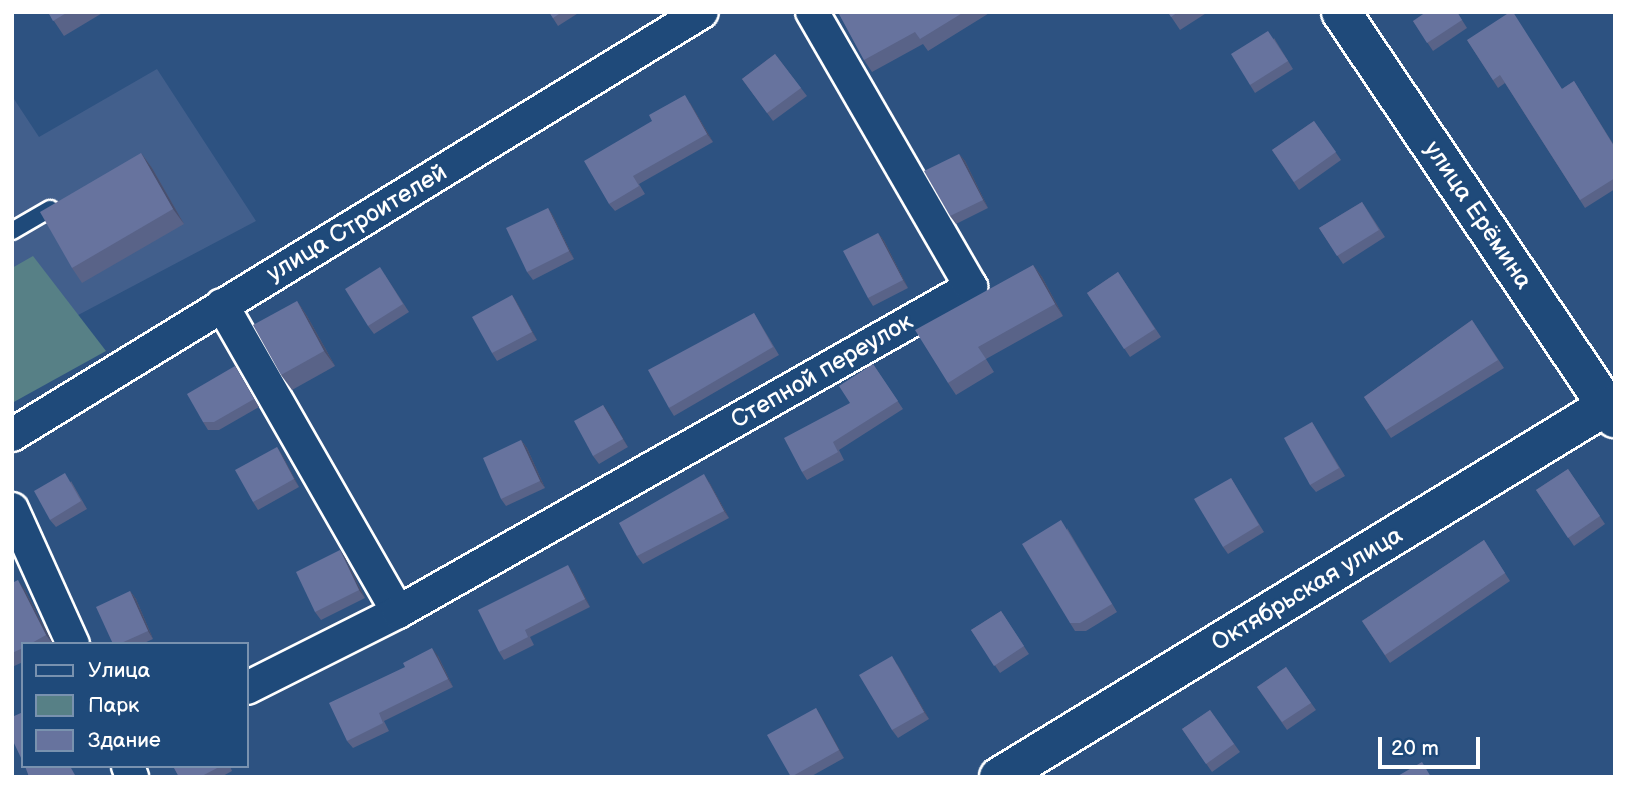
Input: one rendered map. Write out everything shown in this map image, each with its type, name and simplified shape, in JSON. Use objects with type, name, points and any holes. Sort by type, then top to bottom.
[{"type":"street","name":"улица Строителей","points":[[12,435],[702,12]]},
{"type":"street","name":"Степной переулок","points":[[248,687],[398,612],[971,287],[812,12]]},
{"type":"street","name":"улица Ерёмина","points":[[1341,12],[1612,408]]},
{"type":"street","points":[[222,305],[398,612]]},
{"type":"street","name":"Октябрьская улица","points":[[999,777],[1612,408]]},
{"type":"street","points":[[12,509],[72,642]]},
{"type":"lane","points":[[12,231],[50,209]]},
{"type":"shaded area","points":[[157,69],[256,221],[12,350],[12,96],[39,137]]},
{"type":"green space","points":[[33,256],[106,351],[12,403],[12,268]]},
{"type":"building","points":[[48,12],[68,12],[53,21]]},
{"type":"building","points":[[549,12],[562,12],[553,18]]},
{"type":"building","points":[[838,12],[964,12],[920,39],[915,32],[864,60]]},
{"type":"building","points":[[1426,12],[1457,12],[1462,20],[1427,43],[1413,21]]},
{"type":"building","points":[[1513,12],[1562,89],[1574,81],[1615,148],[1615,178],[1580,200],[1500,75],[1493,80],[1467,40]]},
{"type":"building","points":[[1268,31],[1288,61],[1250,85],[1231,54]]},
{"type":"building","points":[[775,54],[801,88],[767,113],[742,79]]},
{"type":"building","points":[[685,95],[707,134],[633,176],[639,186],[609,204],[584,161],[652,121],[649,115]]},
{"type":"building","points":[[1314,121],[1336,152],[1294,182],[1272,150]]},
{"type":"building","points":[[141,153],[173,209],[72,268],[40,212]]},
{"type":"building","points":[[959,154],[983,200],[950,216],[924,171]]},
{"type":"building","points":[[1362,202],[1379,230],[1337,256],[1319,228]]},
{"type":"building","points":[[548,208],[569,251],[527,272],[506,228]]},
{"type":"building","points":[[878,233],[903,280],[868,298],[843,251]]},
{"type":"building","points":[[1033,265],[1055,304],[978,347],[986,359],[948,383],[915,330]]},
{"type":"building","points":[[380,267],[403,304],[368,326],[345,289]]},
{"type":"building","points":[[1118,272],[1155,329],[1124,349],[1087,293]]},
{"type":"building","points":[[512,295],[532,332],[492,353],[472,317]]},
{"type":"building","points":[[297,301],[324,351],[281,375],[253,325]]},
{"type":"building","points":[[754,313],[773,347],[669,408],[648,370]]},
{"type":"building","points":[[1472,320],[1498,360],[1386,430],[1364,397]]},
{"type":"building","points":[[873,364],[898,401],[833,442],[838,452],[802,472],[784,438],[850,403],[839,386]]},
{"type":"building","points":[[235,366],[254,399],[214,422],[203,422],[187,394]]},
{"type":"building","points":[[603,405],[623,439],[593,456],[574,421]]},
{"type":"building","points":[[1312,422],[1339,468],[1310,485],[1284,438]]},
{"type":"building","points":[[521,440],[540,481],[501,499],[483,458]]},
{"type":"building","points":[[277,447],[294,479],[253,502],[235,470]]},
{"type":"building","points":[[1568,469],[1600,516],[1568,538],[1536,490]]},
{"type":"building","points":[[65,473],[81,501],[50,520],[34,491]]},
{"type":"building","points":[[704,474],[724,511],[637,556],[619,523]]},
{"type":"building","points":[[1231,478],[1259,525],[1223,547],[1194,499]]},
{"type":"building","points":[[1061,520],[1112,604],[1080,623],[1070,623],[1022,544]]},
{"type":"building","points":[[1484,540],[1505,573],[1385,655],[1362,621]]},
{"type":"building","points":[[340,550],[359,590],[315,612],[296,572]]},
{"type":"building","points":[[568,565],[585,599],[525,630],[528,637],[499,652],[478,610]]},
{"type":"building","points":[[18,580],[46,635],[34,642],[21,642],[21,649],[12,653],[12,583]]},
{"type":"building","points":[[130,591],[148,631],[123,642],[112,642],[96,607]]},
{"type":"building","points":[[1001,611],[1024,646],[994,666],[971,630]]},
{"type":"building","points":[[432,648],[448,679],[379,713],[383,723],[347,741],[329,703],[405,667],[403,663]]},
{"type":"building","points":[[892,656],[924,712],[892,730],[859,675]]},
{"type":"building","points":[[1286,667],[1311,703],[1282,722],[1257,687]]},
{"type":"building","points":[[816,708],[839,750],[791,777],[767,735]]},
{"type":"building","points":[[1210,710],[1234,744],[1206,764],[1182,729]]},
{"type":"building","points":[[21,713],[21,758],[12,739],[12,717]]},
{"type":"building","points":[[1422,762],[1431,777],[1396,777]]},
{"type":"building","points":[[26,768],[71,768],[76,777],[29,777]]},
{"type":"building","points":[[174,768],[217,768],[200,777],[179,777]]}]
